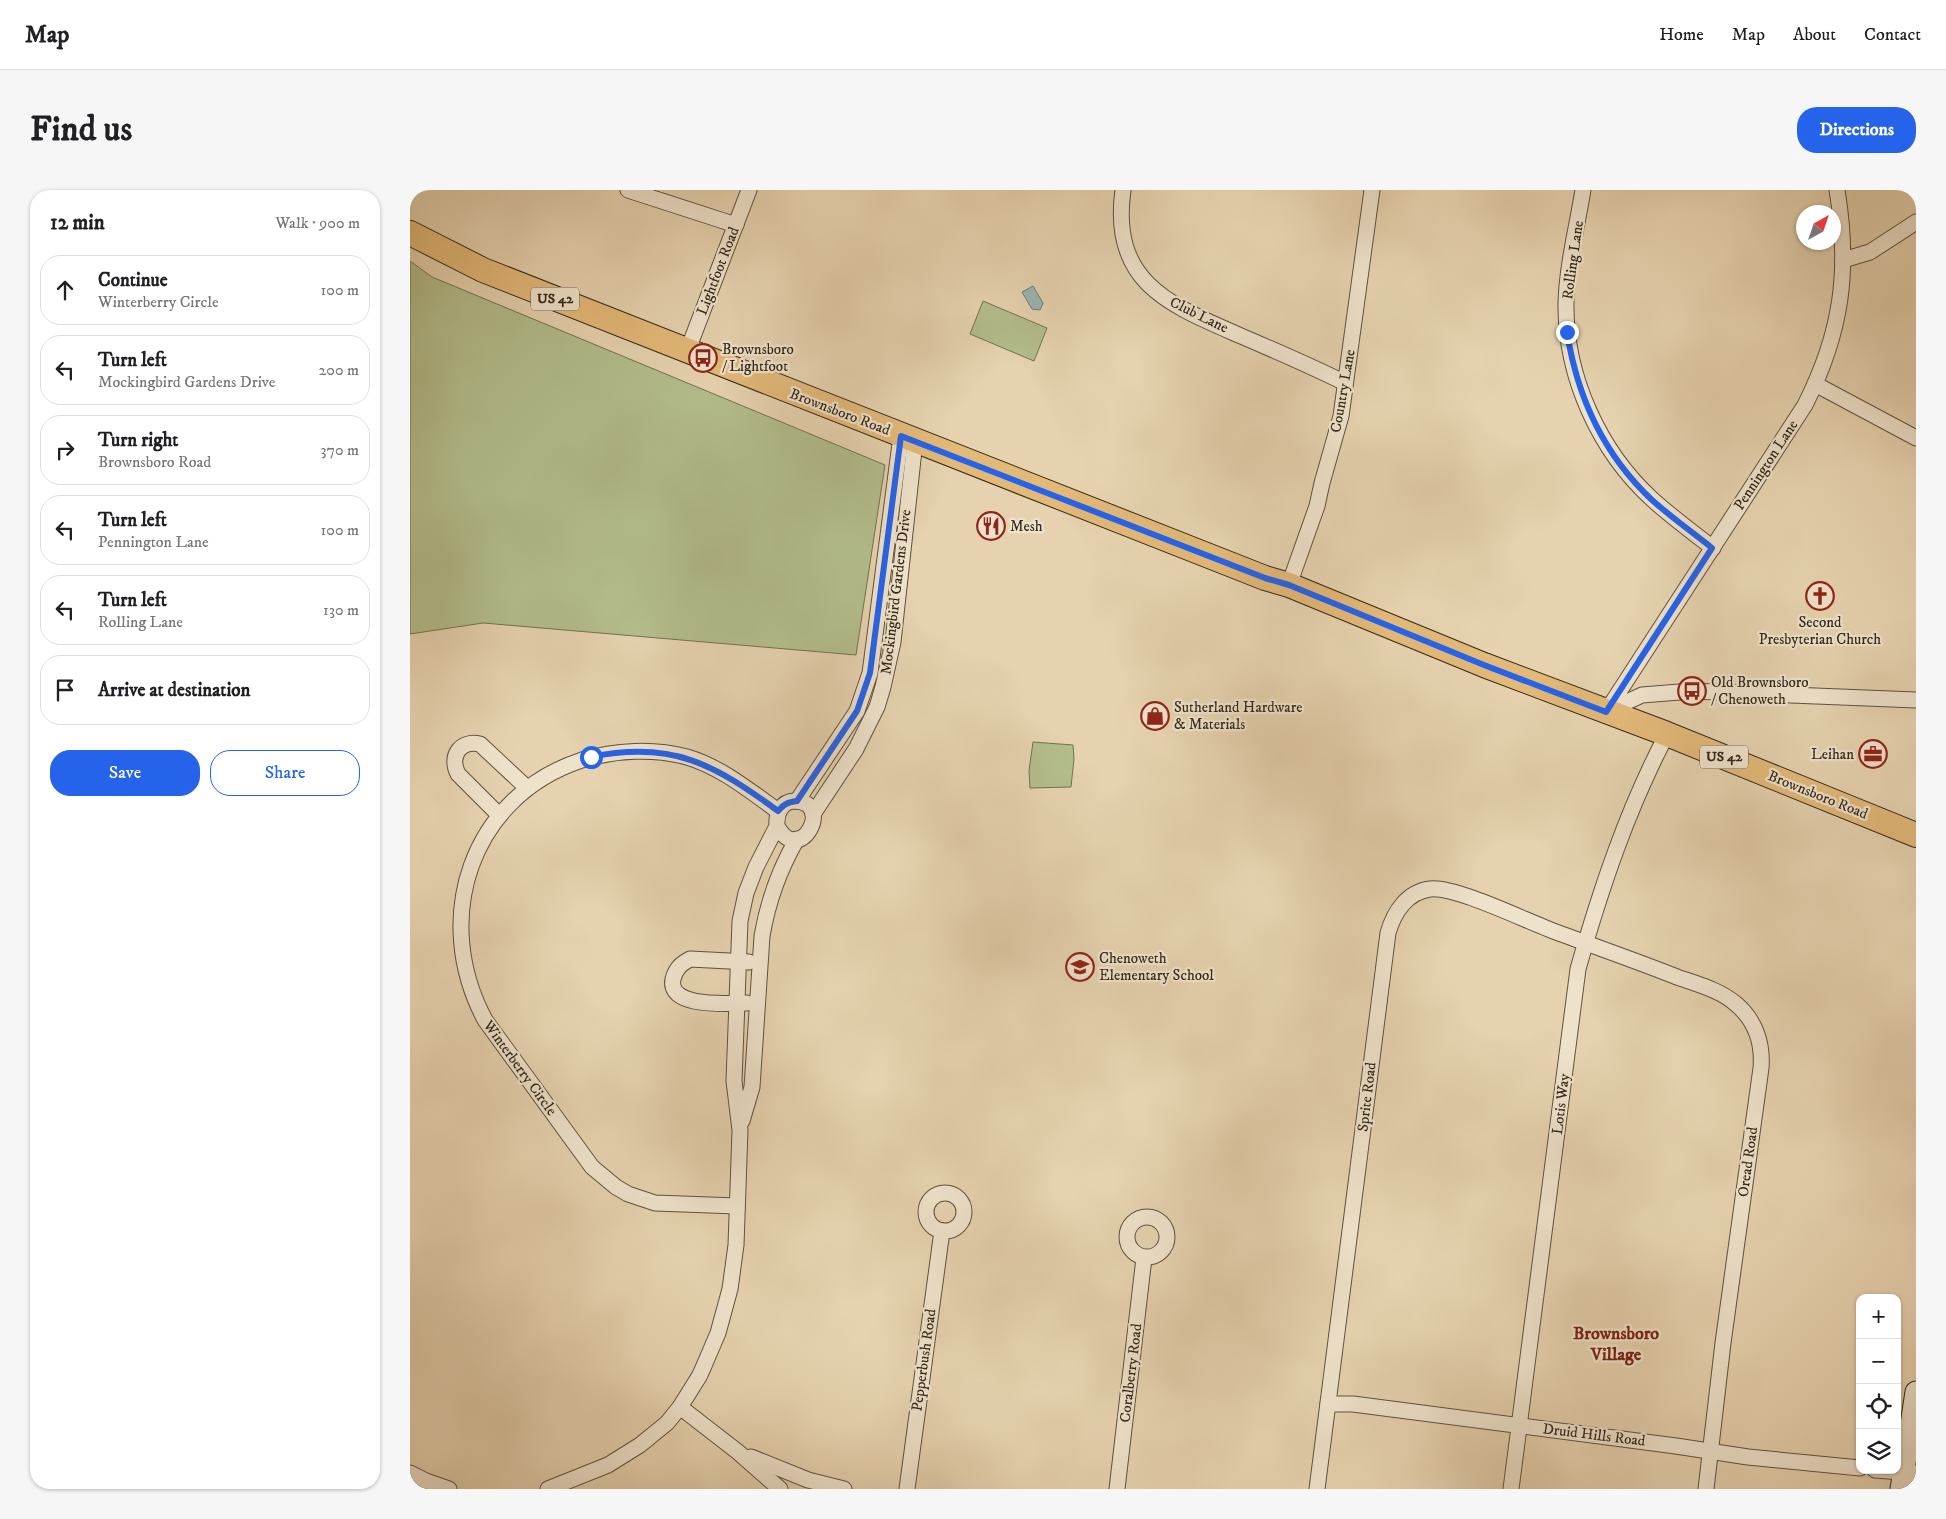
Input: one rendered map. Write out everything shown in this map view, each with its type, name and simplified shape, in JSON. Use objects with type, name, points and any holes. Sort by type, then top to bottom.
[{"type":"main road","name":"Brownsboro Road","points":[[410,233],[483,270],[687,352],[1265,578],[1289,585],[1484,665],[1667,734],[1916,835]]},
{"type":"main road","points":[[1907,1478],[1916,1392]]},
{"type":"street","points":[[628,190],[736,225]]},
{"type":"street","name":"Lightfoot Road","points":[[687,352],[749,190]]},
{"type":"street","name":"Club Lane","points":[[1124,190],[1120,222],[1127,250],[1137,270],[1159,295],[1188,313],[1345,383]]},
{"type":"street","name":"Country Lane","points":[[1289,585],[1317,506],[1322,482],[1339,426],[1372,190]]},
{"type":"street","name":"Rolling Lane","points":[[1583,190],[1566,303],[1567,332],[1572,360],[1587,407],[1605,442],[1626,472],[1652,499],[1712,548]]},
{"type":"street","name":"Pennington Lane","points":[[1606,712],[1805,405],[1815,384],[1827,355],[1841,292],[1843,231],[1837,190]]},
{"type":"street","points":[[1843,260],[1870,252],[1916,222]]},
{"type":"street","points":[[1815,384],[1916,438]]},
{"type":"street","name":"Mockingbird Gardens Drive","points":[[548,1489],[608,1465],[640,1445],[660,1428],[680,1407],[703,1367],[718,1333],[730,1289],[736,1246],[740,1130],[734,1081],[740,921],[746,893],[783,805],[797,801],[857,711],[870,673],[908,438]]},
{"type":"street","name":"Mockingbird Gardens Drive","points":[[740,1130],[752,1087],[760,963],[766,912],[783,863],[796,839],[808,834],[812,829],[814,822],[813,814],[856,749],[877,707],[883,687],[893,642],[908,438]]},
{"type":"street","points":[[1606,712],[1642,695],[1692,692],[1916,700]]},
{"type":"street","name":"Lotis Way","points":[[1511,1489],[1578,969],[1600,895],[1637,795],[1667,734]]},
{"type":"street","points":[[499,815],[458,774],[453,766],[455,756],[461,747],[471,743],[480,744],[527,788]]},
{"type":"street","name":"Winterberry Circle","points":[[737,1206],[656,1203],[628,1194],[616,1187],[592,1167],[485,1020],[471,992],[464,966],[460,914],[470,867],[481,844],[499,815],[527,788],[553,771],[591,757],[612,753],[651,752],[686,757],[721,772],[778,818]]},
{"type":"street","points":[[797,801],[810,808],[813,814]]},
{"type":"street","points":[[778,818],[781,832],[786,837],[796,839]]},
{"type":"street","name":"Sprite Road","points":[[1317,1489],[1388,933],[1394,916],[1403,903],[1412,895],[1432,889],[1448,891],[1586,943]]},
{"type":"street","name":"Oread Road","points":[[1586,943],[1712,990],[1730,999],[1748,1016],[1759,1038],[1762,1058],[1761,1068],[1723,1343],[1706,1489]]},
{"type":"street","points":[[758,1003],[695,1002],[685,999],[678,994],[673,983],[675,971],[682,963],[690,959],[760,963]]},
{"type":"street","name":"Pepperbush Road","points":[[907,1489],[942,1231]]},
{"type":"street","name":"Coralberry Road","points":[[1117,1489],[1144,1258]]},
{"type":"street","name":"Druid Hills Road","points":[[1328,1404],[1353,1404],[1748,1457],[1856,1468]]},
{"type":"street","points":[[680,1407],[738,1452],[780,1489]]},
{"type":"street","points":[[738,1452],[808,1480],[844,1489]]},
{"type":"street","points":[[410,1473],[449,1489]]},
{"type":"street","points":[[1891,1474],[1907,1478]]},
{"type":"green space","points":[[410,261],[432,277],[885,465],[856,655],[483,623],[410,634]]},
{"type":"green space","points":[[983,301],[1047,328],[1034,361],[970,334]]},
{"type":"green space","points":[[1033,742],[1073,745],[1074,759],[1071,787],[1030,788],[1029,771]]},
{"type":"water","points":[[1033,286],[1043,303],[1040,310],[1032,309],[1022,292]]},
{"type":"place","name":"Brownsboro / Lightfoot","points":[[703,358]]},
{"type":"place","name":"Mesh","points":[[991,526]]},
{"type":"place","name":"Second Presbyterian Church","points":[[1820,596]]},
{"type":"place","name":"Old Brownsboro / Chenoweth","points":[[1692,691]]},
{"type":"place","name":"Sutherland Hardware & Materials","points":[[1155,716]]},
{"type":"place","name":"Leihan","points":[[1873,754]]},
{"type":"place","name":"Chenoweth Elementary School","points":[[1080,967]]},
{"type":"district","name":"Brownsboro Village","points":[[1616,1344]]},
{"type":"route","points":[[591,757],[630,752],[651,752],[686,757],[721,772],[778,811],[783,805],[797,801],[857,711],[870,673],[901,436],[1265,578],[1289,585],[1484,665],[1606,712],[1712,548],[1652,499],[1626,472],[1605,442],[1587,407],[1578,382],[1567,332]]}]
